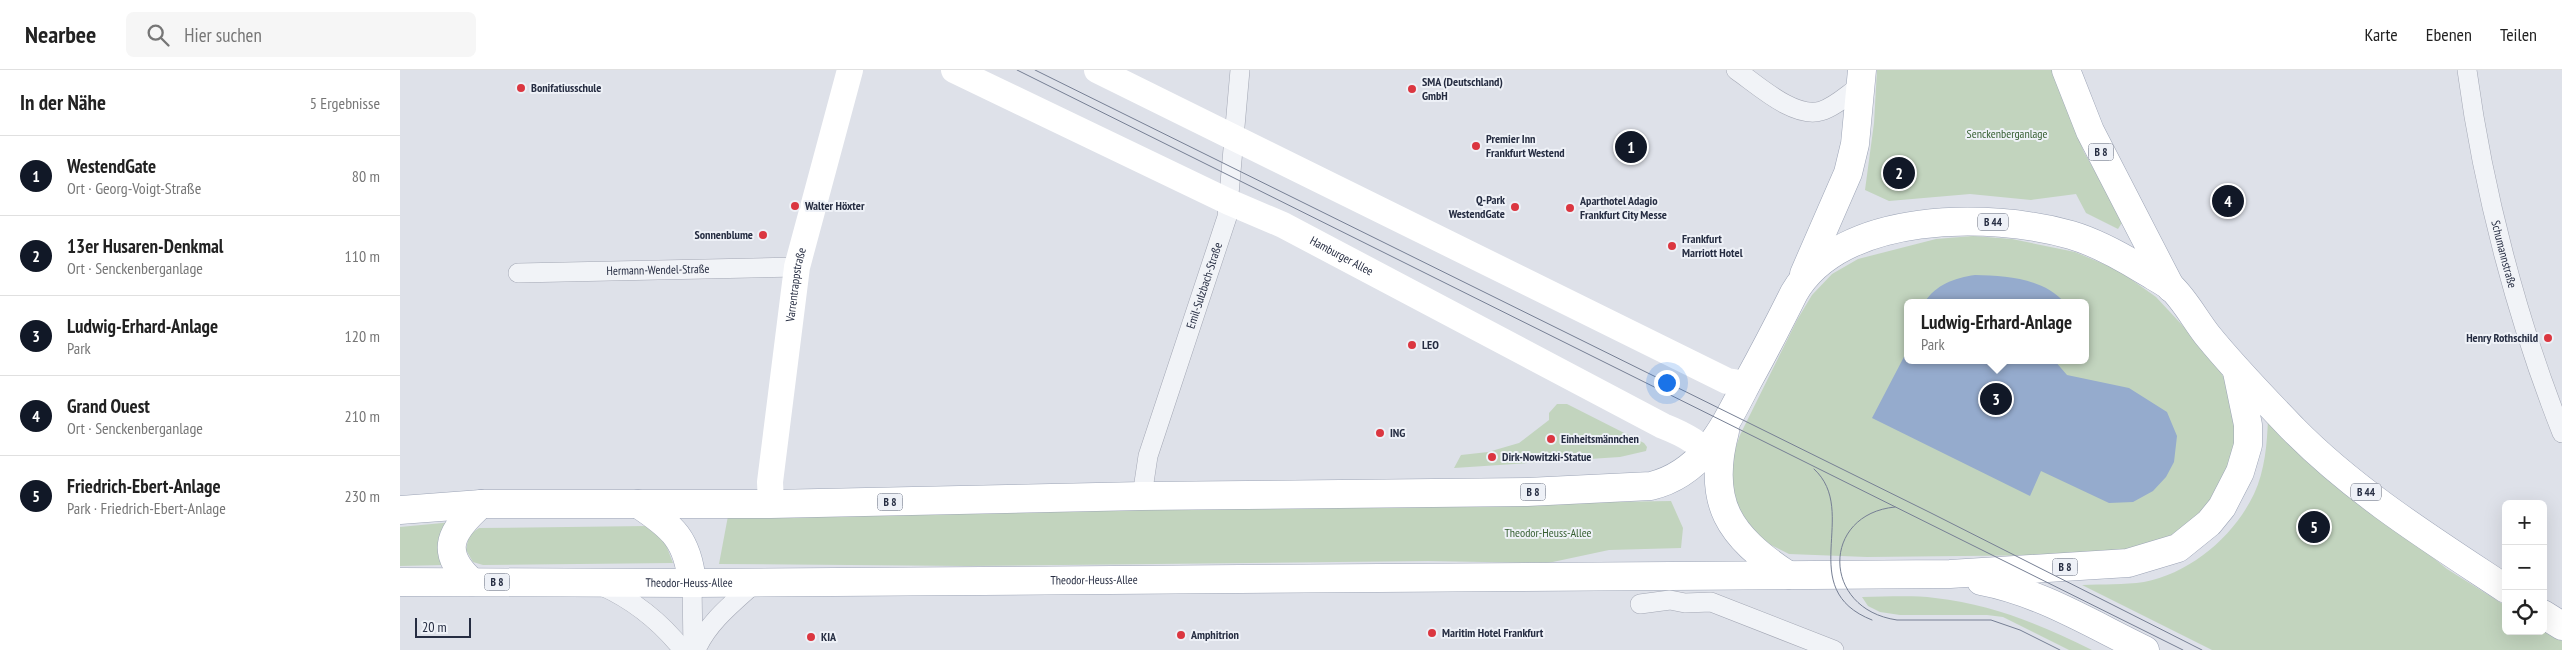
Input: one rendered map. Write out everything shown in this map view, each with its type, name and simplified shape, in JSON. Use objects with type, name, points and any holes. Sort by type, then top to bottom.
[{"type":"main road","name":"B 8","points":[[1788,574],[1950,574],[2128,563],[2178,548],[2209,523],[2222,507],[2240,472],[2248,445],[2248,425],[2235,368],[2172,288],[2090,131],[2066,70]]},
{"type":"main road","points":[[1788,574],[1750,548],[1733,528],[1705,460],[1727,424],[1802,278],[1848,173],[1855,144],[1861,78]]},
{"type":"main road","name":"B 44","points":[[1802,278],[1811,269],[1847,246],[1868,237],[1919,226],[1975,221],[2015,224],[2042,229],[2098,244],[2116,252],[2172,288]]},
{"type":"main road","name":"B 44","points":[[2235,368],[2295,431],[2349,478],[2405,522],[2502,586]]},
{"type":"main road","name":"B 8","points":[[400,510],[481,504],[771,504],[1142,496],[1590,490],[1651,486],[1663,483],[1705,460]]},
{"type":"main road","points":[[472,582],[455,564],[452,541],[462,522],[481,504]]},
{"type":"main road","points":[[638,504],[660,518],[676,534],[688,554],[692,583]]},
{"type":"main road","name":"Theodor-Heuss-Allee","points":[[400,582],[692,583],[1788,574]]},
{"type":"main road","points":[[1950,574],[2002,585],[2035,596],[2145,650]]},
{"type":"main road","points":[[2547,617],[2562,626]]},
{"type":"street","name":"Varrentrappstraße","points":[[771,504],[770,482],[797,267],[850,70]]},
{"type":"street","name":"Hamburger Allee","points":[[954,70],[1229,202],[1283,225],[1663,426],[1685,435],[1705,460]]},
{"type":"street","points":[[1096,70],[1727,381],[1734,384],[1747,384]]},
{"type":"street","name":"Emil-Sulzbach-Straße","points":[[1142,496],[1148,456],[1227,217],[1240,70]]},
{"type":"street","points":[[1736,70],[1782,102],[1804,112],[1813,113],[1831,107],[1861,78]]},
{"type":"street","name":"Schumannstraße","points":[[2467,70],[2474,118],[2521,316],[2562,433]]},
{"type":"street","name":"Hermann-Wendel-Straße","points":[[518,273],[797,267]]},
{"type":"street","points":[[594,582],[626,597],[638,605],[669,632],[683,650]]},
{"type":"street","points":[[694,650],[718,618],[756,582]]},
{"type":"street","points":[[692,583],[694,650]]},
{"type":"street","points":[[1640,604],[1670,600],[1685,603],[1711,598],[1834,650]]},
{"type":"green space","name":"Senckenberganlage","points":[[1877,70],[2052,70],[2084,152],[2123,221],[2118,229],[2086,213],[2076,194],[2031,200],[1970,194],[1889,201],[1865,190],[1874,123]]},
{"type":"green space","points":[[1973,236],[2012,239],[2075,252],[2118,270],[2156,297],[2197,341],[2219,369],[2229,387],[2238,441],[2217,498],[2176,537],[2151,548],[2049,555],[1867,557],[1789,554],[1769,544],[1752,531],[1734,499],[1730,475],[1733,455],[1740,435],[1797,320],[1812,295],[1832,274],[1858,259],[1936,239]]},
{"type":"green space","points":[[1557,404],[1567,404],[1644,443],[1647,447],[1646,451],[1620,457],[1454,468],[1461,455],[1488,452],[1519,443],[1549,420],[1549,413]]},
{"type":"green space","points":[[2268,419],[2353,493],[2447,569],[2502,603],[2502,635],[2547,635],[2547,632],[2562,641],[2562,650],[2212,650],[2082,585],[2144,582],[2178,570],[2209,550],[2235,524],[2254,494],[2263,466]]},
{"type":"green space","name":"Theodor-Heuss-Allee","points":[[1671,501],[1683,528],[1681,548],[1609,550],[1548,563],[1428,561],[968,566],[719,564],[728,516]]},
{"type":"green space","points":[[453,522],[444,565],[400,566],[400,527]]},
{"type":"green space","points":[[648,526],[661,532],[673,563],[483,565],[473,562],[466,550],[469,535],[479,528]]},
{"type":"green space","points":[[1862,597],[1926,597],[1977,605],[2035,624],[2092,650],[2069,650],[2003,617],[1987,615],[1900,615],[1880,612],[1868,606]]},
{"type":"water","points":[[1975,275],[2024,280],[2046,288],[2060,299],[1927,299],[1934,291],[1946,283]]},
{"type":"water","points":[[1904,357],[1904,364],[2057,364],[2067,375],[2129,388],[2167,412],[2177,436],[2174,462],[2166,477],[2153,491],[2133,502],[2109,503],[2041,471],[2030,496],[1872,418]]},
{"type":"tram line","points":[[1017,70],[2183,650]]},
{"type":"tram line","points":[[1035,70],[1931,513],[2202,650]]},
{"type":"tram line","points":[[1814,469],[1827,487],[1832,506],[1831,570],[1836,589],[1849,606],[1872,620]]},
{"type":"tram line","points":[[1895,507],[1871,513],[1853,526],[1843,543],[1840,562],[1843,581],[1854,599],[1872,612],[1897,620],[1991,620],[2020,630],[2060,650]]},
{"type":"place","name":"Bonifatiusschule","points":[[521,88]]},
{"type":"place","name":"SMA (Deutschland) GmbH","points":[[1412,89]]},
{"type":"place","name":"Premier Inn Frankfurt Westend","points":[[1476,146]]},
{"type":"place","name":"WestendGate","points":[[1631,147]]},
{"type":"place","name":"13er Husaren-Denkmal","points":[[1899,173]]},
{"type":"place","name":"Grand Ouest","points":[[2228,201]]},
{"type":"place","name":"Walter Höxter","points":[[795,206]]},
{"type":"place","name":"Q-Park WestendGate","points":[[1515,207]]},
{"type":"place","name":"Aparthotel Adagio Frankfurt City Messe","points":[[1570,208]]},
{"type":"place","name":"Sonnenblume","points":[[763,235]]},
{"type":"place","name":"Frankfurt Marriott Hotel","points":[[1672,246]]},
{"type":"place","name":"Henry Rothschild","points":[[2548,338]]},
{"type":"place","name":"LEO","points":[[1412,345]]},
{"type":"place","name":"Ludwig-Erhard-Anlage","points":[[1996,399]]},
{"type":"place","name":"ING","points":[[1380,433]]},
{"type":"place","name":"Einheitsmännchen","points":[[1551,439]]},
{"type":"place","name":"Dirk-Nowitzki-Statue","points":[[1492,457]]},
{"type":"place","name":"Friedrich-Ebert-Anlage","points":[[2314,527]]},
{"type":"place","name":"Maritim Hotel Frankfurt","points":[[1432,633]]},
{"type":"place","name":"Amphitrion","points":[[1181,635]]},
{"type":"place","name":"KIA","points":[[811,637]]}]
